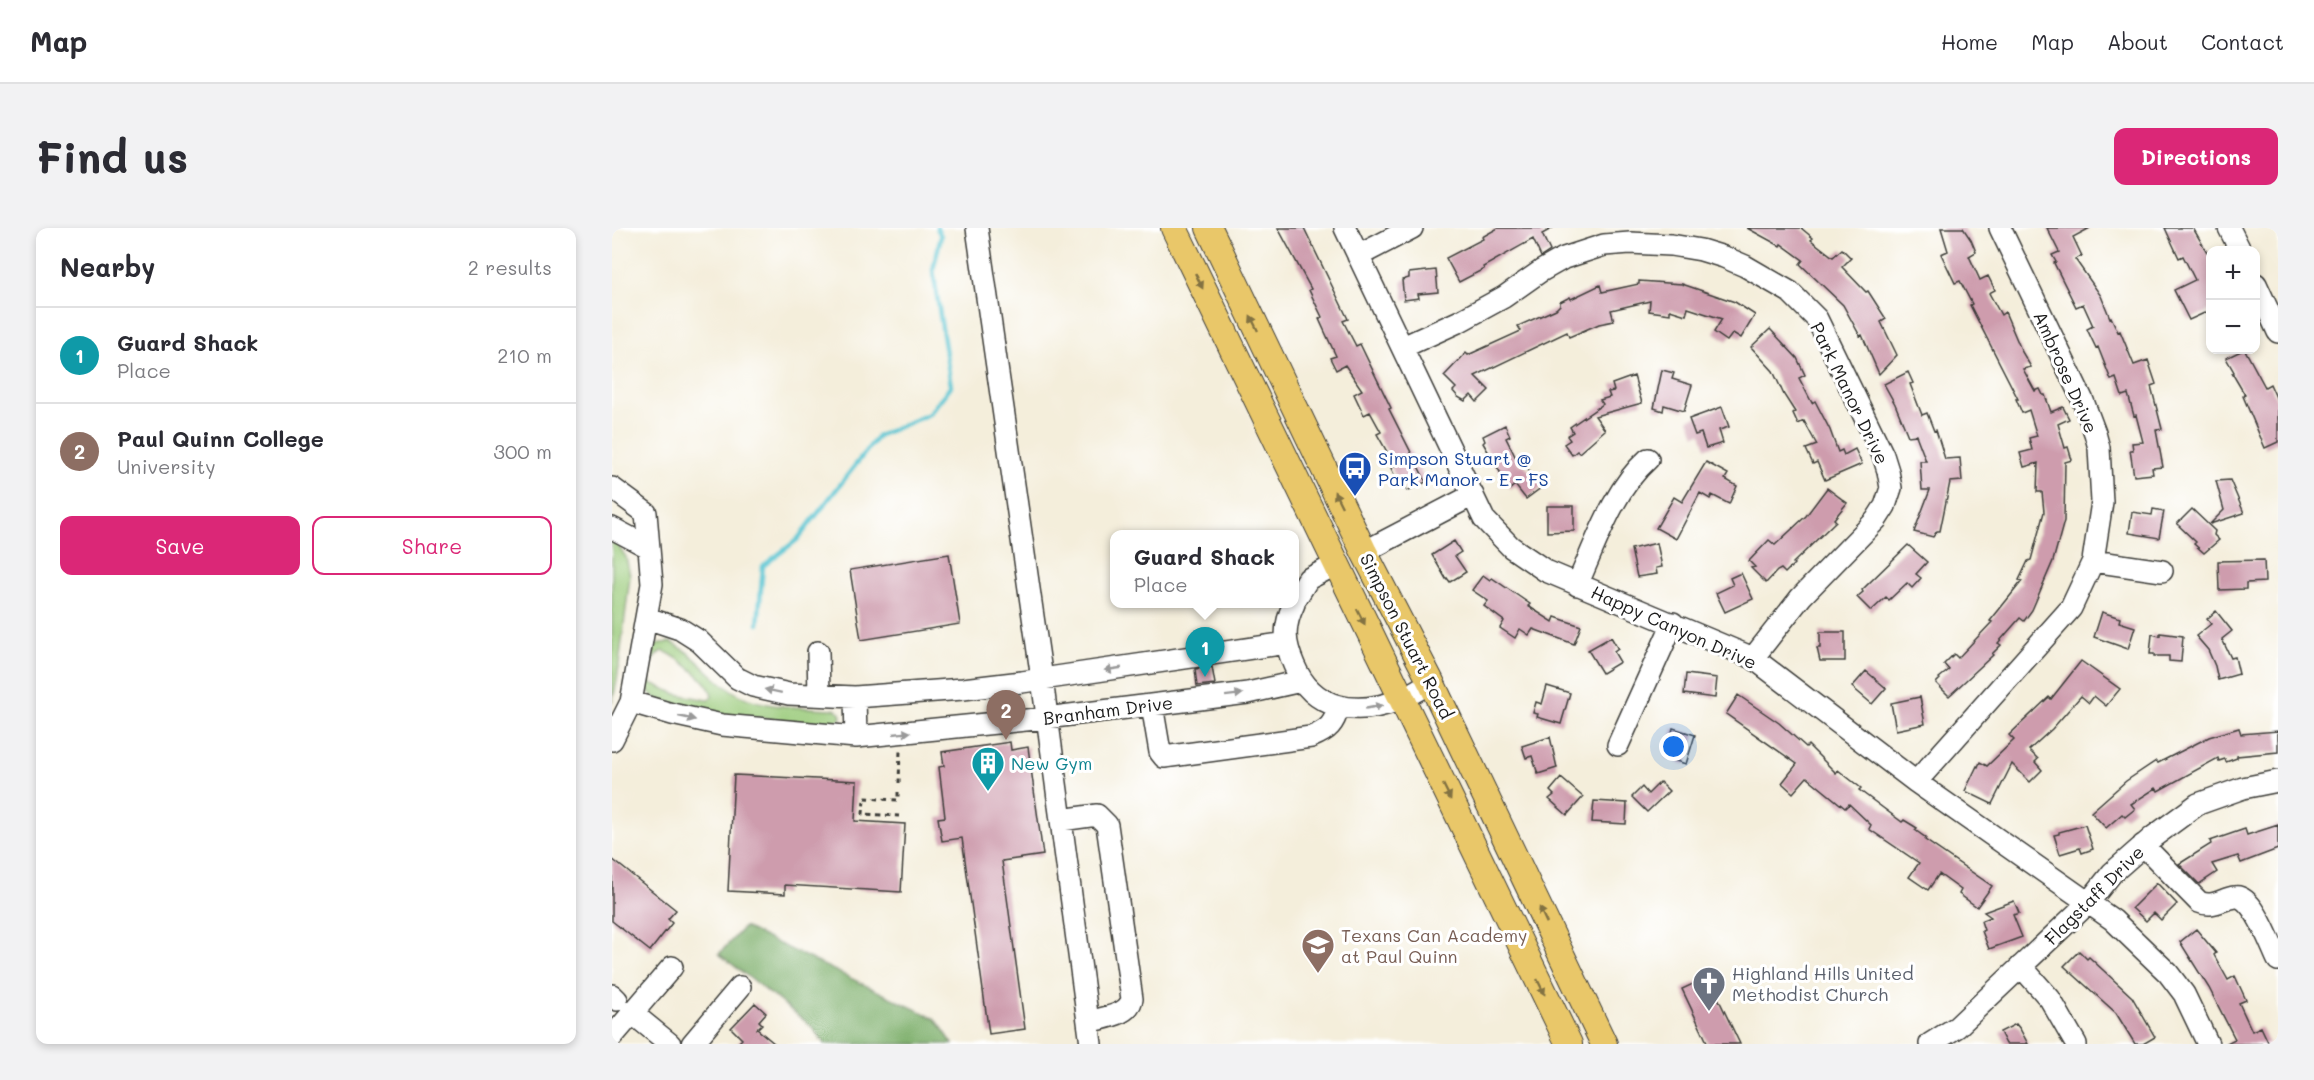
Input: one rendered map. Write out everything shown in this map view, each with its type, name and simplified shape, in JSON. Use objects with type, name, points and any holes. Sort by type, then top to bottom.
[{"type":"main road","name":"Simpson Stuart Road","points":[[1173,228],[1569,1044]]},
{"type":"main road","name":"Simpson Stuart Road","points":[[1209,228],[1364,552],[1431,682],[1604,1044]]},
{"type":"main road","points":[[1335,565],[1364,552]]},
{"type":"street","points":[[977,228],[1042,679],[1091,1044]]},
{"type":"street","name":"Happy Canyon Drive","points":[[1345,228],[1484,519],[1511,548],[1546,571],[1753,658],[1916,782],[2113,920],[2168,973],[2184,994],[2208,1044]]},
{"type":"street","points":[[1358,256],[1412,228]]},
{"type":"street","name":"Ambrose Drive","points":[[1916,782],[2071,608],[2093,561],[2102,502],[2100,464],[2095,433],[2000,228]]},
{"type":"street","points":[[2229,228],[2238,246]]},
{"type":"street","name":"Park Manor Drive","points":[[1403,346],[1460,321],[1504,297],[1564,258],[1604,245],[1672,236],[1701,250],[1745,266],[1790,292],[1817,319],[1883,455],[1891,488],[1885,506],[1876,520],[1801,597],[1753,658]]},
{"type":"street","points":[[2260,293],[2278,332]]},
{"type":"street","points":[[1577,585],[1629,476],[1648,459]]},
{"type":"street","points":[[612,488],[646,513],[652,584],[631,702],[612,740]]},
{"type":"street","points":[[1364,552],[1473,495]]},
{"type":"street","points":[[612,528],[648,547]]},
{"type":"street","points":[[2093,561],[2162,571]]},
{"type":"street","points":[[1299,594],[1308,579],[1335,565]]},
{"type":"street","points":[[1292,608],[1286,625],[1287,643],[1301,681],[1314,694],[1328,703],[1362,709],[1383,705],[1402,699],[1431,682]]},
{"type":"street","points":[[647,618],[680,629],[699,641],[737,678],[753,686],[789,694],[855,697],[963,689],[1287,643]]},
{"type":"street","points":[[1618,745],[1673,623]]},
{"type":"street","points":[[818,652],[819,695]]},
{"type":"street","name":"Branham Drive","points":[[631,702],[722,725],[856,737],[1046,718],[1248,693],[1301,681]]},
{"type":"street","points":[[855,697],[856,737]]},
{"type":"street","points":[[1152,705],[1160,752],[1164,757],[1311,737],[1322,733],[1334,722],[1339,706]]},
{"type":"street","name":"Flagstaff Drive","points":[[1930,1044],[1961,1036],[2021,966],[2088,903],[2112,873],[2143,845],[2198,804],[2243,788],[2278,781]]},
{"type":"street","points":[[1060,820],[1097,815],[1107,825],[1132,999],[1125,1011],[1089,1022]]},
{"type":"street","points":[[2143,845],[2199,902],[2206,905],[2214,904],[2237,896],[2246,899],[2253,907],[2278,960]]},
{"type":"street","points":[[2021,966],[2050,999],[2076,1044]]},
{"type":"street","points":[[612,1037],[620,1003],[672,967]]},
{"type":"street","points":[[692,1044],[740,987]]},
{"type":"street","points":[[620,1003],[670,1044]]},
{"type":"path","points":[[899,783],[901,733]]},
{"type":"path","points":[[898,792],[898,801],[864,798],[863,814],[899,816]]},
{"type":"green space","points":[[612,540],[616,542],[626,557],[630,576],[617,681],[612,703]]},
{"type":"green space","points":[[670,642],[678,646],[728,688],[752,700],[780,706],[835,709],[840,712],[841,718],[833,724],[707,714],[655,698],[646,687],[643,676],[648,650],[655,644]],"holes":[[[660,652],[670,654],[700,677],[712,697],[708,700],[676,694],[649,682],[649,673],[654,659]]]},
{"type":"green space","points":[[744,927],[936,1019],[953,1044],[825,1044],[810,1025],[719,954]]},
{"type":"building","points":[[1278,228],[1304,228],[1348,319],[1343,321],[1356,346],[1360,344],[1391,408],[1389,409],[1426,482],[1407,491],[1405,485],[1400,487],[1391,468],[1395,466],[1377,434],[1381,432],[1370,412],[1364,415],[1354,394],[1362,390],[1345,365],[1336,370],[1330,358],[1336,356],[1319,319],[1322,317],[1309,290],[1311,289]]},
{"type":"building","points":[[1498,228],[1553,228],[1542,234],[1550,251],[1541,257],[1533,239],[1459,282],[1446,258],[1483,239],[1482,237]]},
{"type":"building","points":[[1747,228],[1801,228],[1813,238],[1811,240],[1833,257],[1842,249],[1851,258],[1842,267],[1866,292],[1868,291],[1886,319],[1881,322],[1897,355],[1879,374],[1862,335],[1860,336],[1843,305],[1800,264],[1803,260],[1781,244],[1780,246]]},
{"type":"building","points":[[1941,228],[1963,228],[1971,240],[1976,252],[1969,256],[1980,280],[1988,276],[1995,290],[1989,293],[2001,315],[2005,312],[2031,367],[2023,369],[2035,391],[2040,389],[2045,395],[2051,412],[2063,407],[2069,419],[2058,424],[2065,448],[2068,447],[2072,460],[2065,462],[2064,521],[2053,561],[2032,610],[2024,621],[2020,618],[1998,643],[2001,645],[1993,655],[1949,696],[1936,683],[1949,670],[1944,664],[1954,654],[1958,658],[1992,622],[1990,621],[2022,581],[2019,580],[2028,561],[2031,560],[2044,512],[2042,492],[2037,492],[2038,463],[2024,467],[2020,453],[2032,450],[2029,438],[2037,436],[2029,410],[2022,413],[2016,399],[2018,399],[1970,305],[1972,304],[1960,281],[1955,283],[1941,254],[1948,251]]},
{"type":"building","points":[[2047,228],[2090,228],[2073,237],[2082,256],[2075,259],[2101,296],[2110,318],[2118,332],[2120,331],[2134,365],[2148,360],[2156,384],[2151,386],[2162,429],[2156,430],[2163,467],[2152,468],[2153,474],[2134,476],[2130,450],[2133,450],[2132,443],[2143,442],[2136,415],[2134,416],[2128,394],[2122,396],[2116,378],[2111,380],[2098,347],[2096,348],[2087,329],[2093,326],[2083,304],[2076,307],[2054,263],[2056,262],[2052,255],[2059,252]]},
{"type":"building","points":[[2165,228],[2193,228],[2206,250],[2206,312],[2189,320],[2174,290],[2195,280],[2183,256],[2179,258]]},
{"type":"building","points":[[1436,270],[1438,292],[1418,294],[1419,298],[1404,300],[1402,280],[1409,278],[1409,273]]},
{"type":"building","points":[[1639,281],[1682,284],[1735,302],[1755,315],[1741,338],[1733,333],[1727,341],[1714,332],[1722,319],[1688,308],[1686,315],[1670,310],[1670,314],[1649,311],[1650,301],[1611,310],[1614,321],[1599,324],[1569,337],[1567,332],[1475,376],[1489,390],[1477,402],[1471,395],[1465,401],[1458,397],[1453,391],[1456,388],[1444,376],[1466,353],[1468,355],[1521,331],[1518,326],[1556,309],[1560,302],[1570,297],[1571,299],[1600,285],[1602,292],[1639,284]]},
{"type":"building","points":[[1770,329],[1797,358],[1805,375],[1799,378],[1812,403],[1815,401],[1838,452],[1842,450],[1844,455],[1855,449],[1862,464],[1825,480],[1817,462],[1813,464],[1806,449],[1817,445],[1804,421],[1798,424],[1793,413],[1795,412],[1773,371],[1751,347]]},
{"type":"building","points":[[2234,354],[2247,354],[2265,387],[2270,384],[2278,402],[2278,442],[2265,448],[2243,396],[2245,395],[2226,358]]},
{"type":"building","points":[[1662,370],[1674,373],[1672,379],[1692,385],[1684,411],[1664,405],[1663,411],[1654,408]]},
{"type":"building","points":[[1908,372],[1913,383],[1910,384],[1922,415],[1927,413],[1934,431],[1936,430],[1945,459],[1960,458],[1962,481],[1950,482],[1940,531],[1937,531],[1933,537],[1914,532],[1930,490],[1922,490],[1920,461],[1926,461],[1916,435],[1908,436],[1884,384]]},
{"type":"building","points":[[1634,376],[1642,403],[1595,416],[1605,430],[1579,453],[1577,451],[1572,455],[1564,444],[1570,440],[1567,436],[1573,432],[1570,427],[1603,404],[1600,400],[1610,397],[1608,392],[1614,391],[1612,384]]},
{"type":"building","points":[[1722,407],[1729,427],[1719,430],[1723,443],[1706,448],[1701,433],[1695,435],[1689,419]]},
{"type":"building","points":[[1505,425],[1510,436],[1506,438],[1520,466],[1523,463],[1542,487],[1526,499],[1515,485],[1510,489],[1483,443],[1485,441],[1483,436]]},
{"type":"building","points":[[1706,462],[1728,474],[1725,479],[1737,486],[1729,504],[1712,495],[1710,499],[1700,493],[1676,539],[1656,528],[1674,497],[1682,502]]},
{"type":"building","points":[[2230,480],[2244,513],[2210,524],[2224,510],[2216,481]]},
{"type":"building","points":[[1827,488],[1847,503],[1834,519],[1836,521],[1785,573],[1781,569],[1777,571],[1766,583],[1751,568],[1755,567],[1749,561],[1769,540],[1775,545],[1806,516]]},
{"type":"building","points":[[1547,506],[1574,506],[1574,531],[1547,532]]},
{"type":"building","points":[[2153,509],[2164,511],[2159,538],[2129,533],[2132,512],[2152,515]]},
{"type":"building","points":[[2192,509],[2215,531],[2214,535],[2219,540],[2204,553],[2177,524]]},
{"type":"building","points":[[1454,541],[1461,552],[1455,556],[1466,572],[1450,582],[1432,555]]},
{"type":"building","points":[[1657,543],[1662,567],[1656,568],[1657,574],[1637,577],[1631,549]]},
{"type":"building","points":[[1908,545],[1927,562],[1916,574],[1921,578],[1912,588],[1907,583],[1889,600],[1886,597],[1871,611],[1857,597]]},
{"type":"building","points":[[949,554],[960,624],[861,640],[850,570]]},
{"type":"building","points":[[2264,560],[2265,582],[2246,583],[2246,589],[2219,590],[2218,561]]},
{"type":"building","points":[[1741,573],[1753,599],[1725,612],[1716,593],[1733,585],[1730,578]]},
{"type":"building","points":[[1483,575],[1490,580],[1492,578],[1553,622],[1555,617],[1581,626],[1574,644],[1533,629],[1529,635],[1520,629],[1515,638],[1500,628],[1504,621],[1484,606],[1488,601],[1472,590]]},
{"type":"building","points":[[2216,611],[2232,631],[2222,639],[2231,658],[2235,657],[2239,674],[2218,680],[2208,650],[2196,636],[2211,624],[2207,619]]},
{"type":"building","points":[[2102,612],[2120,618],[2119,622],[2135,627],[2128,649],[2094,637]]},
{"type":"building","points":[[1820,632],[1845,632],[1845,661],[1820,661],[1817,648],[1820,648]]},
{"type":"building","points":[[2160,633],[2183,636],[2181,662],[2169,661],[2169,656],[2150,654],[2152,634],[2160,636]]},
{"type":"building","points":[[1611,637],[1618,649],[1614,652],[1620,662],[1602,673],[1588,650]]},
{"type":"building","points":[[2081,661],[2120,689],[2106,706],[2094,696],[2089,703],[2081,696],[2052,729],[2029,750],[2038,759],[2035,762],[2042,770],[2030,782],[2012,764],[1992,804],[1965,791],[1980,762],[1987,766],[2014,740],[2009,735],[2049,697],[2051,699]]},
{"type":"building","points":[[1212,667],[1215,684],[1197,686],[1195,669]]},
{"type":"building","points":[[1866,671],[1886,688],[1872,704],[1852,687]]},
{"type":"building","points":[[1686,674],[1717,678],[1715,698],[1684,694]]},
{"type":"building","points":[[1547,686],[1570,693],[1561,724],[1537,717],[1538,714],[1533,713],[1536,702],[1542,704]]},
{"type":"building","points":[[1738,695],[1779,723],[1806,747],[1808,745],[1836,773],[1838,770],[1861,788],[1859,790],[1902,822],[1904,820],[1917,828],[1915,830],[1926,838],[1925,840],[1992,886],[1977,907],[1959,894],[1961,890],[1939,874],[1928,890],[1909,877],[1919,863],[1869,829],[1871,825],[1849,804],[1845,808],[1807,777],[1793,793],[1782,783],[1797,764],[1726,714]]},
{"type":"building","points":[[1920,697],[1925,724],[1896,730],[1891,703]]},
{"type":"building","points":[[1673,728],[1695,735],[1686,764],[1666,758]]},
{"type":"building","points":[[2239,728],[2241,734],[2278,731],[2278,752],[2237,756],[2226,762],[2225,759],[2219,761],[2218,758],[2158,791],[2156,788],[2131,804],[2135,809],[2125,817],[2122,814],[2106,828],[2091,812],[2126,781],[2156,761],[2158,763],[2209,737]]},
{"type":"building","points":[[1550,737],[1557,768],[1538,774],[1532,756],[1526,758],[1522,746]]},
{"type":"building","points":[[1010,742],[1011,750],[1028,747],[1043,855],[1002,861],[1025,1029],[989,1034],[962,838],[942,841],[938,818],[945,817],[939,767],[944,766],[942,752]]},
{"type":"building","points":[[734,775],[857,781],[855,821],[905,824],[901,892],[785,885],[785,894],[728,891]]},
{"type":"building","points":[[1561,778],[1583,797],[1567,815],[1549,799],[1554,795],[1550,791]]},
{"type":"building","points":[[1660,782],[1669,791],[1647,812],[1632,797],[1642,787],[1648,794]]},
{"type":"building","points":[[1594,801],[1627,803],[1626,824],[1592,822]]},
{"type":"building","points":[[2085,825],[2093,849],[2082,853],[2080,848],[2060,854],[2054,835]]},
{"type":"building","points":[[2278,825],[2278,849],[2241,863],[2238,856],[2212,864],[2217,872],[2199,884],[2179,864],[2211,844],[2210,841],[2245,829],[2247,835]]},
{"type":"building","points":[[612,859],[676,910],[668,919],[672,923],[650,951],[612,921]]},
{"type":"building","points":[[2157,883],[2177,904],[2161,920],[2154,913],[2146,921],[2132,908]]},
{"type":"building","points":[[2014,901],[2019,913],[2013,915],[2022,937],[1989,949],[1981,921],[1991,917],[1984,912]]},
{"type":"building","points":[[2196,929],[2216,953],[2214,955],[2228,980],[2235,976],[2246,1000],[2239,1003],[2252,1031],[2261,1027],[2269,1044],[2225,1044],[2235,1039],[2209,988],[2180,942]]},
{"type":"building","points":[[2079,951],[2087,959],[2089,957],[2132,997],[2155,1037],[2143,1044],[2135,1044],[2116,1013],[2064,966]]},
{"type":"building","name":"Highland Hills United Methodist Church","points":[[1708,977],[1740,1044],[1708,1044],[1682,989]]},
{"type":"building","points":[[755,1003],[766,1013],[759,1021],[762,1024],[757,1029],[775,1044],[737,1044],[742,1039],[731,1028]]},
{"type":"building","points":[[2016,1024],[2028,1044],[2006,1044],[2000,1032]]},
{"type":"waterway","points":[[758,624],[763,566],[797,540],[878,436],[929,414],[951,386],[933,270],[941,236],[937,228]]},
{"type":"place","name":"Simpson Stuart @ Park Manor - E - FS","points":[[1355,497]]},
{"type":"place","name":"Guard Shack","points":[[1205,677]]},
{"type":"place","name":"Paul Quinn College","points":[[1006,740]]},
{"type":"place","name":"New Gym","points":[[988,792]]},
{"type":"place","name":"Texans Can Academy at Paul Quinn","points":[[1318,974]]},
{"type":"place","name":"Highland Hills United Methodist Church","points":[[1709,1012]]}]
